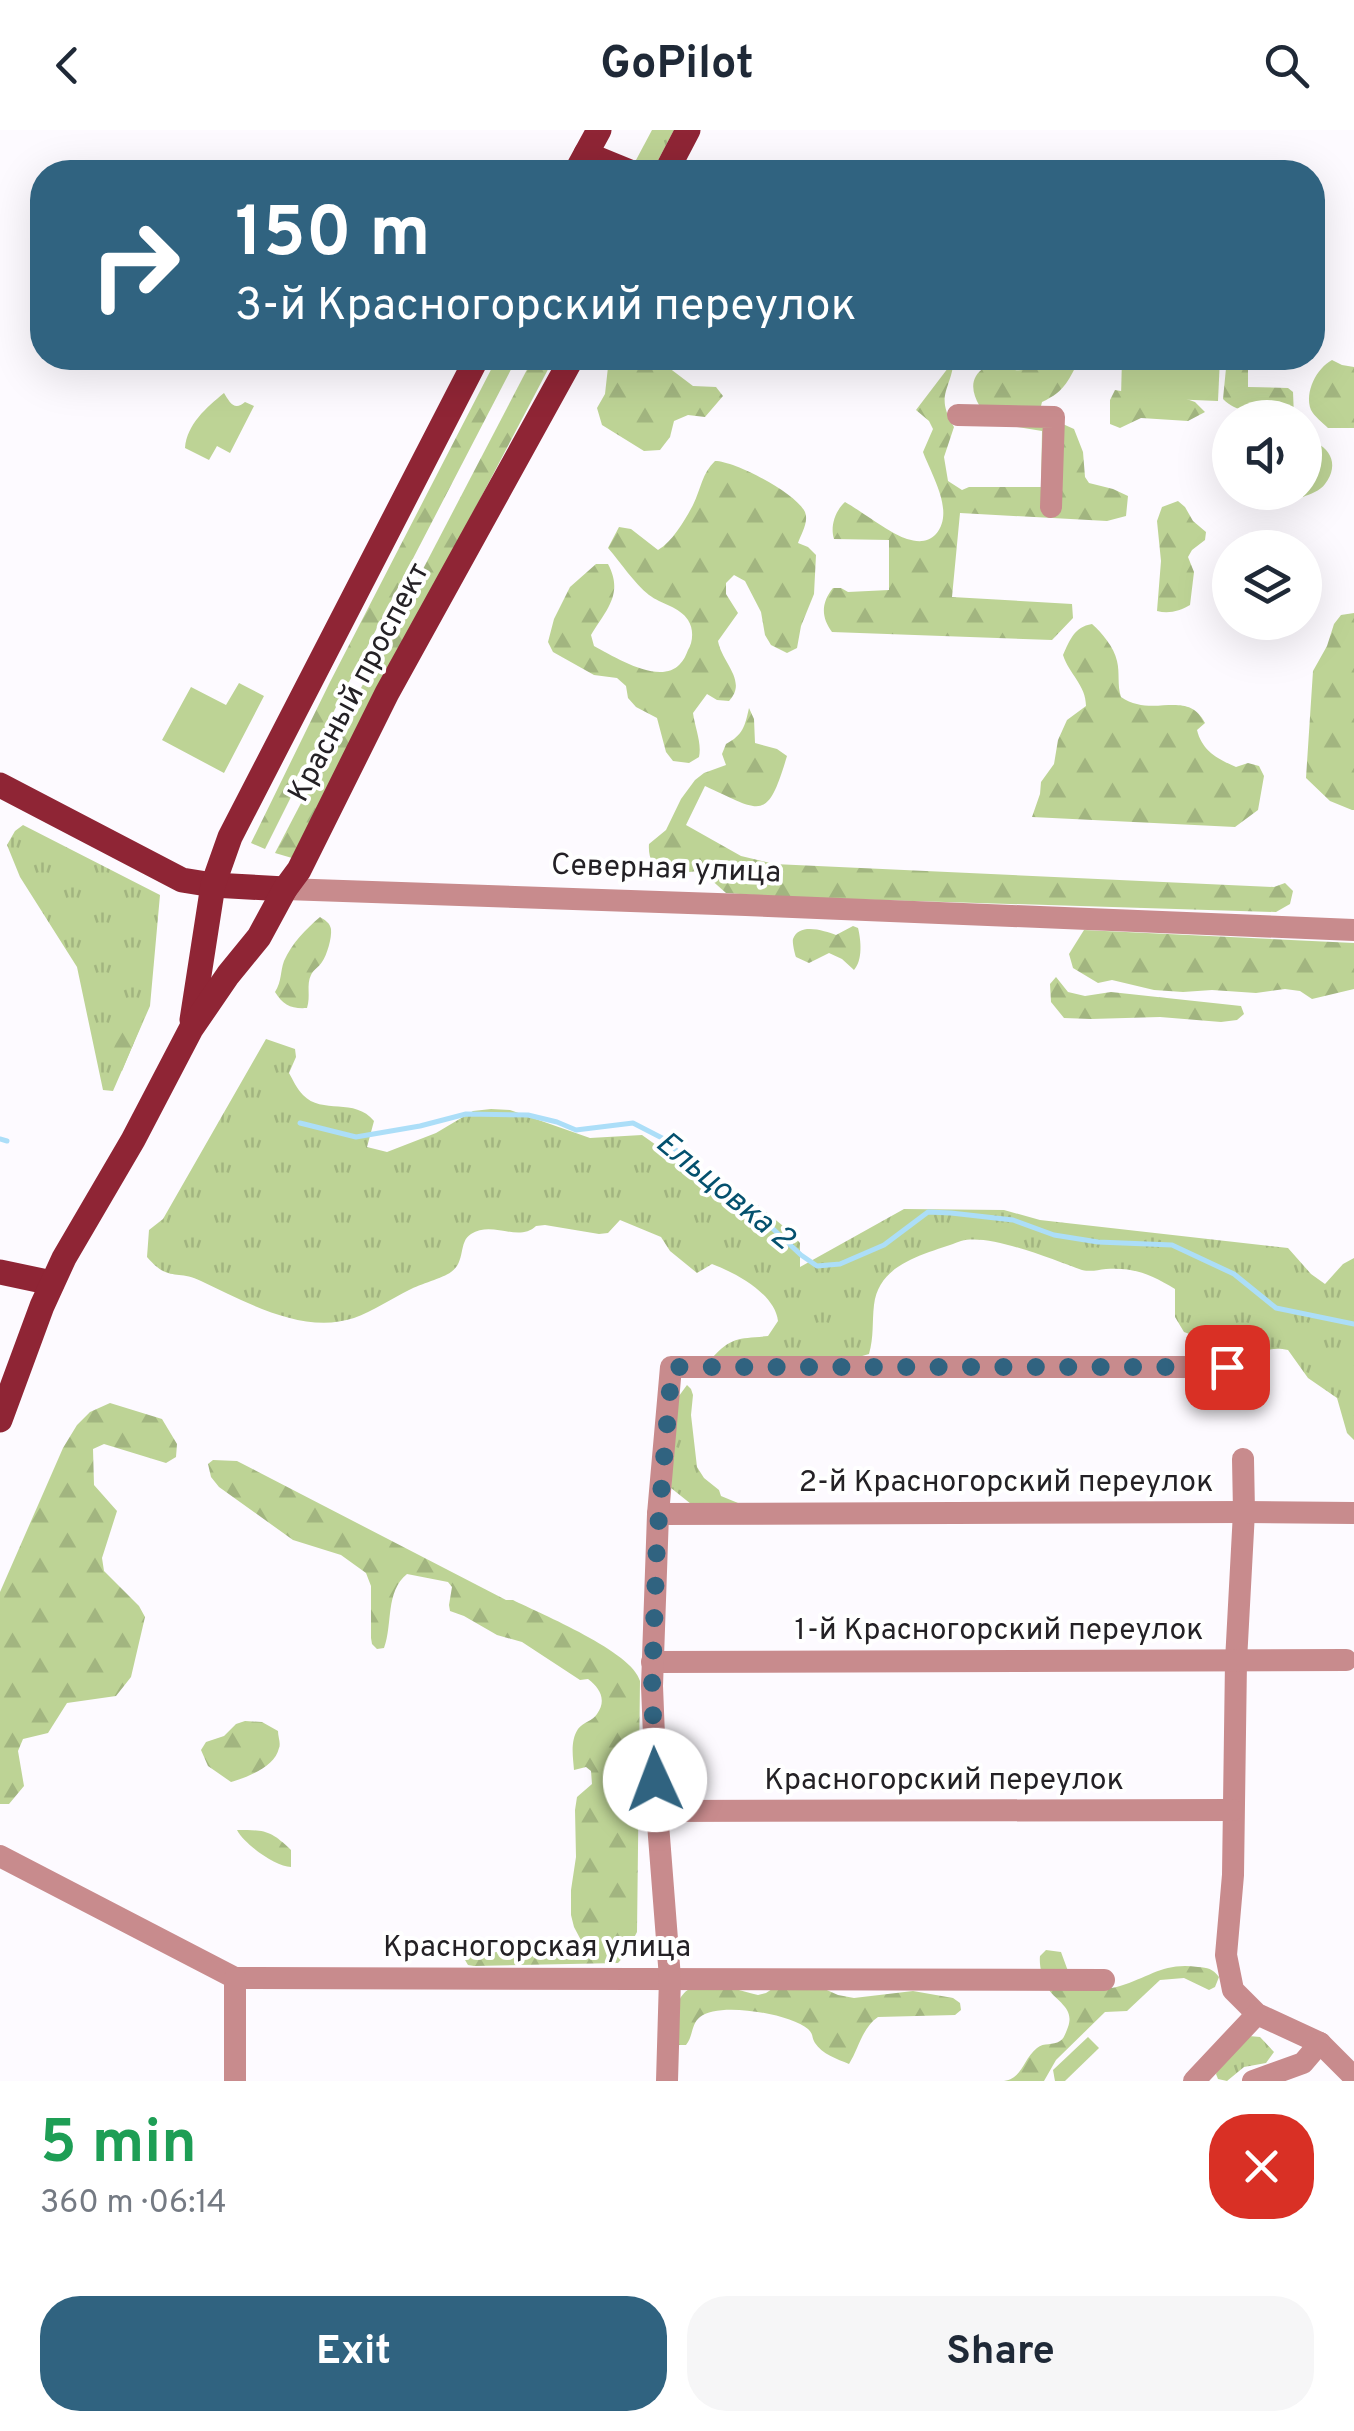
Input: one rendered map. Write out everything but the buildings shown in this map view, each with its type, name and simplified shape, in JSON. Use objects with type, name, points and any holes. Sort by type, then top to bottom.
[{"type":"main road","points":[[583,160],[599,130]]},
{"type":"main road","points":[[672,160],[688,130]]},
{"type":"main road","name":"Красный проспект","points":[[191,1030],[213,885],[230,838],[471,370]]},
{"type":"main road","name":"Красный проспект","points":[[0,1420],[52,1282],[191,1030],[259,936],[284,889],[300,870],[387,694],[565,370]]},
{"type":"main road","name":"Северная улица","points":[[0,785],[182,880],[284,889]]},
{"type":"main road","points":[[0,1272],[52,1282]]},
{"type":"street","points":[[958,415],[1054,417],[1051,507]]},
{"type":"street","name":"Северная улица","points":[[284,889],[1354,930]]},
{"type":"street","points":[[667,2081],[670,1978],[656,1811],[652,1662],[658,1514],[672,1367],[1227,1367]]},
{"type":"street","points":[[1243,1459],[1233,1875],[1226,1955],[1233,1990],[1257,2014],[1320,2043],[1354,2077]]},
{"type":"street","name":"2-й Красногорский переулок","points":[[658,1514],[1354,1513]]},
{"type":"street","name":"1-й Красногорский переулок","points":[[652,1662],[1346,1660]]},
{"type":"street","name":"Красногорский переулок","points":[[656,1811],[1232,1810]]},
{"type":"street","name":"Красногорская улица","points":[[0,1856],[234,1978],[1104,1980]]},
{"type":"street","points":[[234,1978],[235,2081]]},
{"type":"street","points":[[1194,2081],[1257,2014]]},
{"type":"street","points":[[1253,2081],[1303,2063],[1320,2043]]},
{"type":"green space","points":[[652,130],[674,130],[658,160],[636,160]]},
{"type":"green space","points":[[1332,360],[1354,367],[1354,428],[1328,428],[1322,422],[1322,400],[1309,400],[1313,381],[1320,370],[1325,370]]},
{"type":"green space","points":[[491,370],[511,370],[265,849],[251,843]]},
{"type":"green space","points":[[527,370],[548,370],[292,858],[275,853]]},
{"type":"green space","points":[[608,370],[672,370],[693,386],[716,387],[723,396],[705,417],[688,415],[674,421],[670,437],[660,450],[644,451],[602,425],[597,408],[605,394]]},
{"type":"green space","points":[[946,370],[953,370],[945,399],[954,427],[944,457],[948,481],[962,490],[1041,487],[1042,431],[992,423],[975,395],[974,380],[982,370],[1074,370],[1066,384],[1042,402],[1040,410],[1074,429],[1083,452],[1085,477],[1089,483],[1128,496],[1126,516],[1107,521],[960,513],[952,597],[1072,604],[1073,618],[1052,640],[832,632],[824,610],[833,588],[848,592],[889,590],[889,540],[834,539],[834,519],[845,502],[911,540],[929,539],[941,525],[943,505],[923,452],[933,429],[916,410]]},
{"type":"green space","points":[[1122,370],[1219,370],[1218,400],[1121,397]]},
{"type":"green space","points":[[1226,370],[1248,370],[1248,387],[1288,388],[1293,392],[1293,400],[1224,400]]},
{"type":"green space","points":[[1115,390],[1138,394],[1161,390],[1195,402],[1205,412],[1188,421],[1141,418],[1120,428],[1110,424],[1110,400]]},
{"type":"green space","points":[[224,393],[235,406],[245,402],[254,406],[230,453],[217,446],[209,460],[185,448],[187,439],[198,417]]},
{"type":"green space","points":[[1322,447],[1332,462],[1330,476],[1323,486]]},
{"type":"green space","points":[[715,461],[764,479],[790,496],[805,512],[798,543],[816,555],[814,594],[797,648],[787,653],[771,645],[765,635],[761,612],[745,581],[734,575],[726,583],[726,594],[738,613],[718,641],[736,686],[729,701],[707,694],[693,713],[700,752],[689,763],[673,761],[666,752],[657,718],[636,707],[628,698],[626,686],[617,678],[594,675],[553,652],[548,642],[570,587],[596,564],[608,564],[614,593],[591,635],[594,646],[650,671],[671,670],[680,664],[692,639],[688,620],[643,590],[608,548],[619,527],[631,529],[658,550],[663,546],[686,517]]},
{"type":"green space","points":[[1178,501],[1206,532],[1205,540],[1188,557],[1194,572],[1190,605],[1161,612],[1157,611],[1161,561],[1157,521],[1162,507]]},
{"type":"green space","points":[[1354,613],[1352,810],[1330,801],[1306,778],[1313,671],[1334,624],[1341,615]]},
{"type":"green space","points":[[1092,624],[1115,656],[1121,697],[1145,705],[1189,707],[1205,723],[1197,730],[1212,753],[1236,767],[1248,763],[1259,766],[1264,776],[1258,810],[1235,827],[1032,817],[1041,782],[1054,764],[1067,720],[1086,706],[1083,692],[1063,655],[1077,631]]},
{"type":"green space","points":[[239,683],[264,696],[224,773],[162,740],[191,687],[226,705]]},
{"type":"green space","points":[[749,708],[754,719],[755,743],[787,756],[774,793],[760,806],[751,806],[705,786],[686,825],[741,856],[774,864],[1274,887],[1285,883],[1293,891],[1290,904],[1276,912],[783,897],[726,893],[698,871],[663,875],[652,861],[649,844],[666,830],[695,780],[726,765],[722,754],[726,744],[742,729]]},
{"type":"green space","points":[[23,825],[160,895],[150,1006],[113,1091],[103,1090],[77,967],[20,877],[7,845]]},
{"type":"green space","points":[[320,917],[330,927],[329,946],[312,973],[307,1008],[292,1007],[275,992],[284,961]]},
{"type":"green space","points":[[853,926],[858,928],[860,944],[854,970],[829,953],[809,963],[796,957],[793,939],[801,931],[813,929],[836,935]]},
{"type":"green space","points":[[1084,930],[1354,943],[1354,989],[1312,999],[1300,991],[1285,989],[1256,993],[1183,992],[1112,980],[1098,983],[1073,968],[1069,954]]},
{"type":"green space","points":[[1056,977],[1068,992],[1085,996],[1111,992],[1241,1006],[1244,1014],[1237,1020],[1221,1022],[1160,1017],[1064,1018],[1051,1002],[1050,984]]},
{"type":"green space","points":[[140,1010],[144,1018],[122,1071],[115,1071],[110,1060],[117,1039]]},
{"type":"green space","points":[[266,1039],[295,1049],[289,1073],[311,1101],[358,1110],[374,1121],[367,1147],[387,1152],[436,1133],[473,1111],[491,1109],[510,1110],[590,1138],[642,1135],[708,1182],[755,1203],[788,1230],[800,1243],[800,1267],[904,1209],[1004,1210],[1040,1220],[1288,1248],[1325,1284],[1354,1258],[1354,1440],[1347,1433],[1337,1398],[1308,1378],[1288,1350],[1273,1349],[1237,1359],[1217,1344],[1184,1332],[1175,1317],[1175,1289],[1159,1280],[1126,1269],[1082,1270],[988,1241],[961,1241],[895,1269],[878,1290],[869,1354],[852,1359],[712,1358],[737,1340],[768,1336],[778,1321],[770,1302],[743,1279],[712,1264],[697,1273],[670,1251],[661,1237],[620,1220],[608,1233],[599,1234],[545,1225],[521,1232],[479,1230],[464,1242],[459,1263],[451,1272],[354,1318],[315,1322],[275,1314],[193,1278],[167,1273],[147,1257],[149,1230],[163,1219]]},
{"type":"green space","points":[[687,1385],[693,1395],[691,1415],[697,1467],[721,1496],[738,1503],[691,1504],[671,1488],[676,1400]]},
{"type":"green space","points":[[110,1403],[162,1419],[177,1444],[176,1457],[166,1463],[104,1444],[93,1449],[94,1485],[117,1511],[102,1558],[104,1571],[145,1617],[131,1677],[116,1696],[67,1703],[48,1733],[23,1739],[18,1751],[24,1786],[9,1804],[0,1804],[0,1592],[63,1448],[90,1412]]},
{"type":"green space","points":[[213,1460],[237,1461],[506,1600],[584,1635],[634,1670],[640,1681],[637,1932],[618,1963],[474,1966],[465,1960],[466,1953],[581,1950],[583,1944],[571,1915],[575,1810],[577,1797],[592,1784],[591,1771],[586,1767],[574,1770],[573,1749],[578,1729],[600,1709],[602,1699],[596,1686],[588,1679],[580,1680],[522,1642],[497,1635],[450,1611],[452,1587],[448,1582],[407,1574],[392,1599],[384,1648],[377,1649],[371,1638],[371,1586],[366,1573],[341,1555],[293,1540],[219,1487],[208,1464]]},
{"type":"green space","points":[[245,1721],[262,1722],[278,1731],[280,1746],[266,1766],[231,1782],[208,1766],[201,1750],[206,1742],[224,1736]]},
{"type":"green space","points":[[237,1830],[261,1831],[278,1838],[291,1850],[291,1867],[261,1854]]},
{"type":"green space","points":[[1046,1950],[1061,1952],[1072,1982],[1102,1989],[1176,1967],[1207,1968],[1219,1977],[1209,1990],[1184,1978],[1160,1980],[1127,2011],[1105,2012],[1056,2060],[1044,2081],[1004,2081],[1019,2072],[1037,2048],[1061,2040],[1068,2027],[1067,2010],[1042,1976],[1040,1956]]},
{"type":"green space","points":[[793,1975],[838,1995],[854,1998],[913,1991],[953,1998],[960,2003],[961,2010],[955,2015],[878,2017],[864,2032],[849,2064],[822,2050],[810,2031],[799,2024],[754,2011],[709,2012],[697,2020],[686,2045],[678,2045],[677,2008],[683,1994],[691,1988],[713,1985],[758,1995]]},
{"type":"green space","points":[[1249,2036],[1260,2037],[1274,2052],[1266,2063],[1244,2067],[1227,2081],[1218,2079],[1220,2065]]},
{"type":"green space","points":[[1088,2037],[1099,2048],[1065,2081],[1055,2081],[1053,2070]]},
{"type":"waterway","name":"Ельцовка 2","points":[[300,1123],[356,1137],[466,1114],[528,1115],[576,1130],[633,1123],[664,1139],[817,1266],[840,1264],[884,1245],[928,1212],[951,1213],[1013,1220],[1054,1235],[1098,1242],[1172,1245],[1234,1274],[1276,1308],[1354,1324]]},
{"type":"waterway","name":"Ельцовка 2","points":[[0,1139],[7,1141]]},
{"type":"route","points":[[655,1780],[652,1686],[658,1514],[672,1367],[1227,1367]]}]
